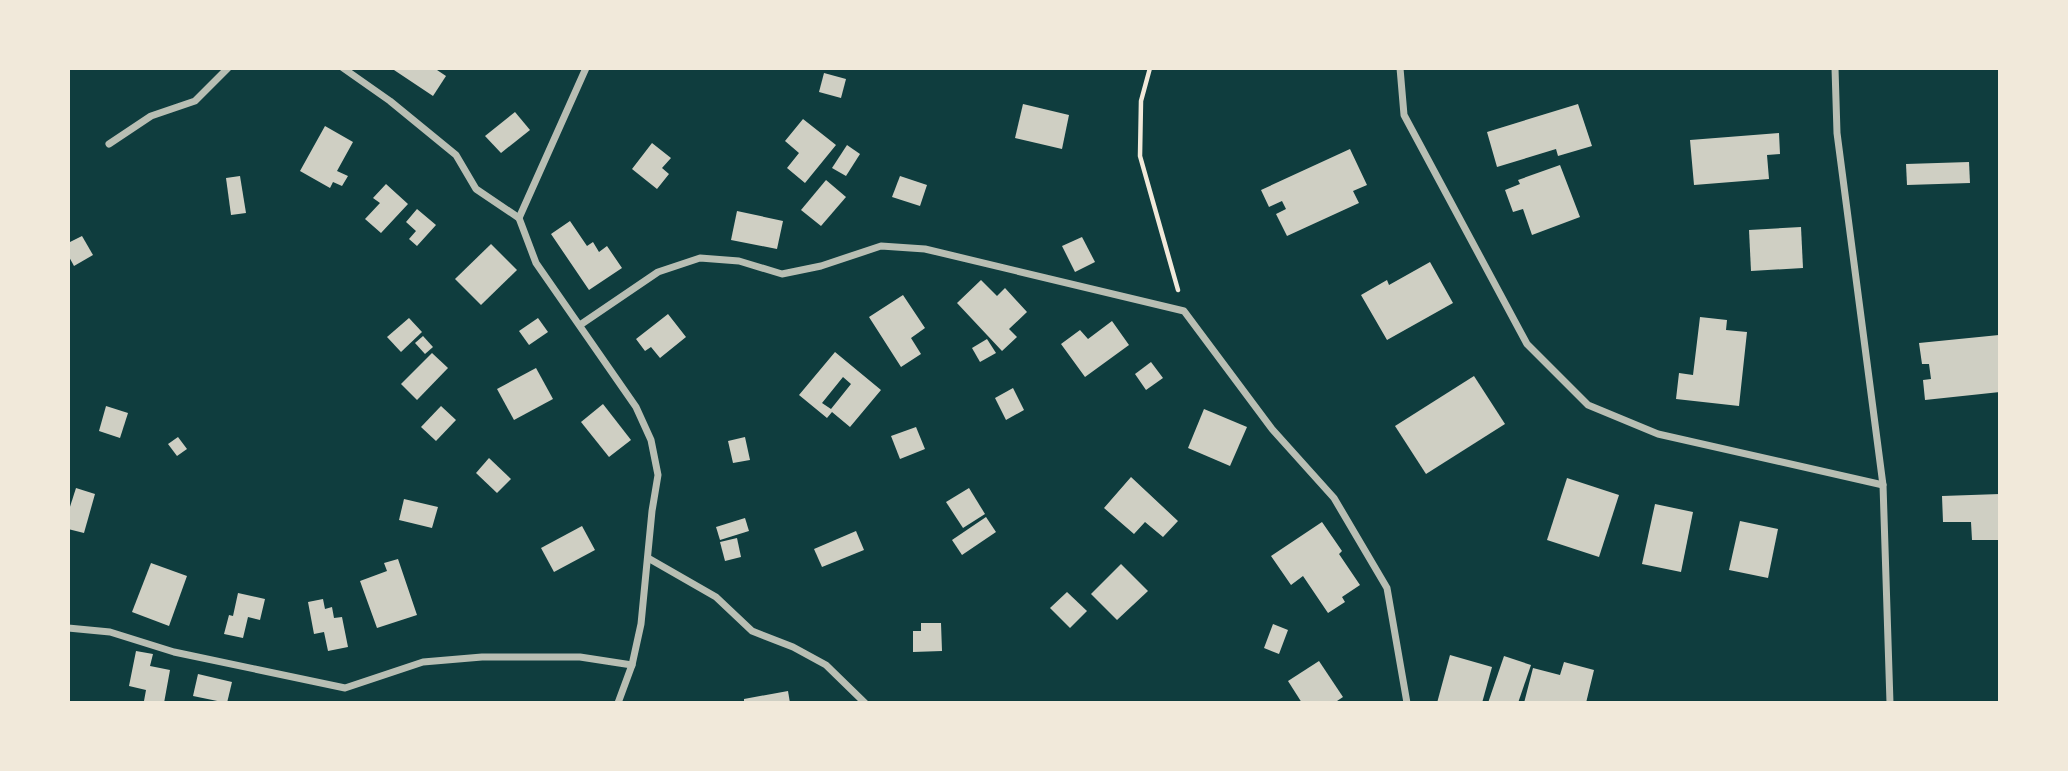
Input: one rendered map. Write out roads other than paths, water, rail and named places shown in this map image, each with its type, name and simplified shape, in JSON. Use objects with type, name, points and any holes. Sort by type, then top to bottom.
[{"type":"street","points":[[109,145],[151,116],[195,101],[228,68]]},
{"type":"street","points":[[343,68],[390,101],[456,155],[476,189],[519,218],[536,263],[636,407],[651,440],[658,475],[641,624],[632,664],[618,703]]},
{"type":"street","points":[[519,218],[586,68]]},
{"type":"street","points":[[1400,68],[1404,115],[1527,344],[1588,405],[1658,434],[1883,485]]},
{"type":"street","points":[[1835,68],[1837,133],[1883,485],[1889,703]]},
{"type":"street","points":[[580,325],[658,272],[700,258],[739,261],[782,274],[821,266],[881,246],[925,249],[1184,311],[1272,429],[1334,498],[1387,588],[1408,703]]},
{"type":"street","points":[[648,558],[716,597],[752,631],[793,647],[826,665],[865,703]]},
{"type":"street","points":[[68,628],[110,632],[174,652],[345,688],[423,662],[482,657],[580,657],[632,664]]}]
